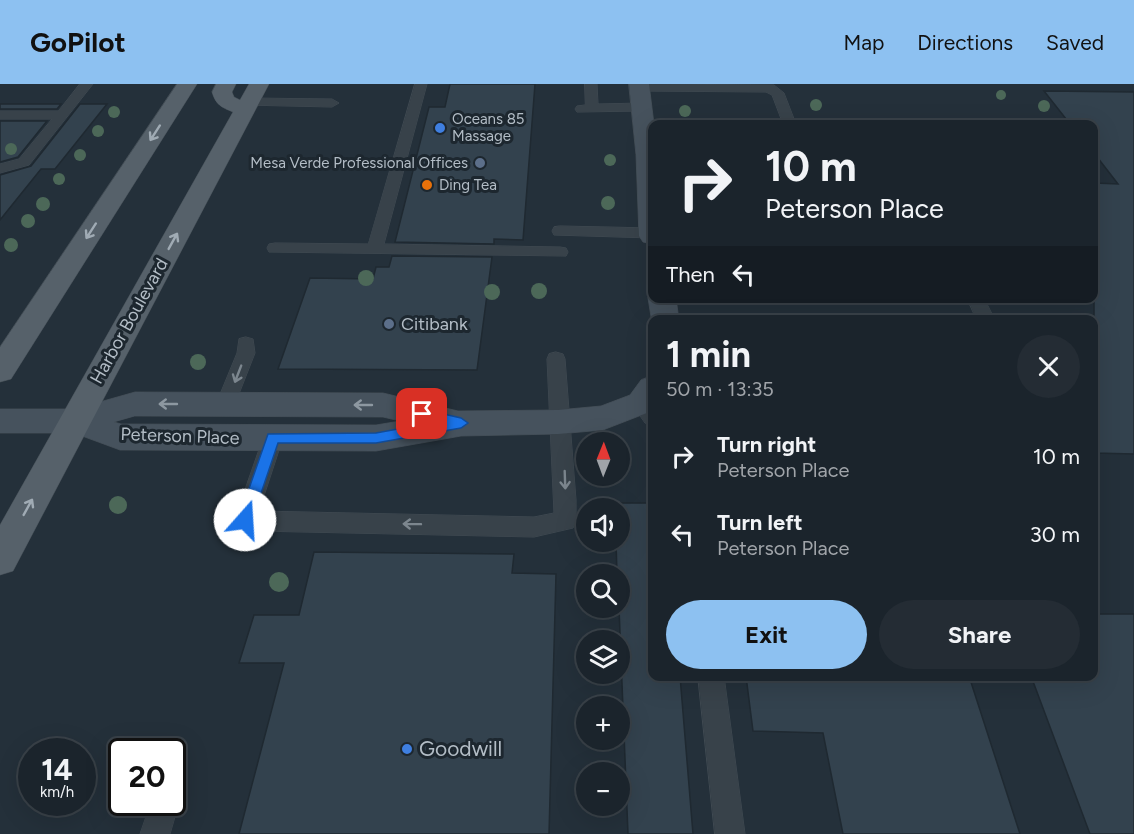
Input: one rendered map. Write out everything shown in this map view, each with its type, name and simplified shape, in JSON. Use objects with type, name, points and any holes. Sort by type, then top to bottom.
[{"type":"main road","points":[[0,371],[187,84]]},
{"type":"main road","points":[[226,84],[222,92],[225,101],[251,99]]},
{"type":"main road","name":"Harbor Boulevard","points":[[0,559],[251,99]]},
{"type":"street","points":[[640,93],[648,143]]},
{"type":"street","name":"Peterson Place","points":[[75,421],[120,436],[376,438],[461,423],[558,422],[603,418],[648,402]]},
{"type":"street","name":"Peterson Place","points":[[75,421],[135,404],[226,404],[383,405],[461,423]]},
{"type":"street","points":[[0,421],[75,421]]},
{"type":"lane","points":[[0,169],[24,162],[87,84]]},
{"type":"lane","points":[[375,249],[421,84]]},
{"type":"lane","points":[[591,84],[587,108],[640,93],[769,88],[778,93],[788,120]]},
{"type":"lane","points":[[251,99],[332,103]]},
{"type":"lane","points":[[0,115],[61,115]]},
{"type":"lane","points":[[560,231],[648,234]]},
{"type":"lane","points":[[275,249],[560,252]]},
{"type":"lane","points":[[226,404],[246,352],[246,344]]},
{"type":"lane","points":[[273,438],[251,521],[534,527],[565,521],[566,475],[558,422],[556,359]]},
{"type":"lane","points":[[712,681],[729,834]]},
{"type":"lane","points":[[155,834],[161,816]]},
{"type":"building","points":[[450,84],[535,84],[523,240],[494,239],[494,244],[395,242],[429,107],[445,107]]},
{"type":"building","points":[[1044,91],[1134,92],[1134,454],[1098,453],[1098,315],[1094,315],[1094,303],[1098,303],[1098,183],[1118,184],[1098,158],[1098,120],[1067,120]]},
{"type":"building","points":[[0,104],[61,104],[57,109],[0,109]]},
{"type":"building","points":[[80,104],[107,104],[55,169],[41,169],[0,220],[0,175],[31,166]]},
{"type":"building","points":[[0,121],[47,121],[18,157],[0,162]]},
{"type":"building","name":"Citibank","points":[[392,256],[492,257],[477,370],[278,369],[310,278],[373,279],[376,267],[389,267]]},
{"type":"building","points":[[630,503],[648,503],[648,681],[680,681],[693,834],[628,834],[630,762],[625,762],[625,750],[630,750],[630,696],[623,696],[622,684],[630,684],[630,630],[620,630],[619,618],[630,618],[630,564],[617,564],[616,552],[630,552]]},
{"type":"building","name":"Goodwill","points":[[314,552],[514,554],[512,573],[556,574],[549,834],[239,834],[284,663],[239,663],[254,615],[299,615]]},
{"type":"building","points":[[1098,614],[1134,614],[1134,834],[1090,834],[1033,681],[1098,681]]},
{"type":"building","points":[[747,681],[971,681],[1020,834],[843,834],[823,733],[753,731]]},
{"type":"place","name":"Oceans 85 Massage","points":[[440,128]]},
{"type":"place","name":"Mesa Verde Professional Offices","points":[[480,163]]},
{"type":"place","name":"Ding Tea","points":[[427,185]]},
{"type":"place","name":"Citibank","points":[[389,324]]},
{"type":"place","name":"Goodwill","points":[[407,749]]},
{"type":"route","points":[[245,520],[273,438],[376,438],[461,423],[422,414]]}]
